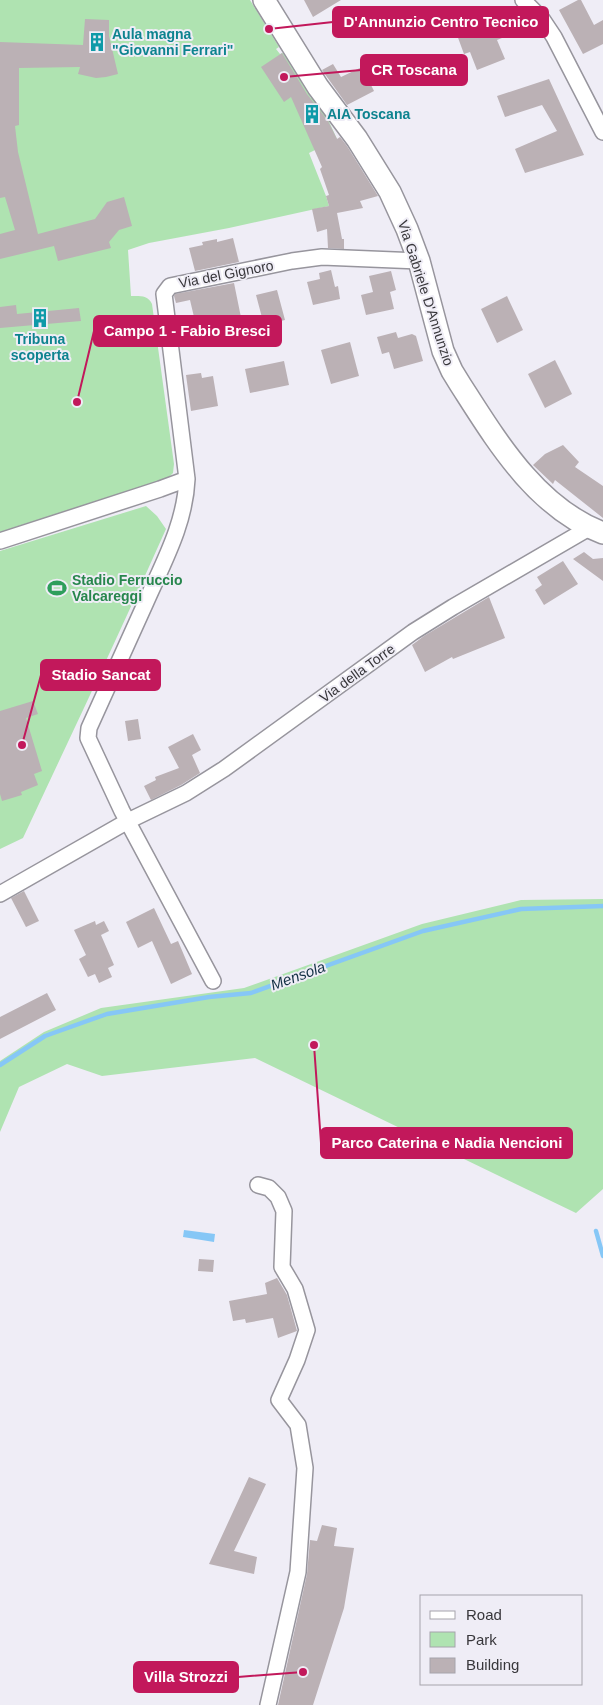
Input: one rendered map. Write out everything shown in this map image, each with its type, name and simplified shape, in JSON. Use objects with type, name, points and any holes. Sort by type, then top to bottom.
[{"type":"street","name":"Via Gabriele D'Annunzio","points":[[264,0],[318,87],[357,139],[390,192],[407,229],[419,262],[440,342],[452,371],[460,384],[510,458],[528,480],[564,512],[599,531]]},
{"type":"street","points":[[523,0],[542,19],[554,37],[603,132]]},
{"type":"street","name":"Via del Gignoro","points":[[128,821],[91,746],[88,733],[180,524],[184,506],[187,479],[164,298],[166,288],[226,274],[322,257],[419,262]]},
{"type":"street","points":[[0,541],[187,479]]},
{"type":"street","name":"Via della Torre","points":[[0,894],[128,821],[186,793],[224,769],[414,632],[452,607],[599,531]]},
{"type":"street","points":[[128,821],[213,981]]},
{"type":"street","points":[[258,1185],[269,1188],[278,1197],[284,1211],[282,1267],[295,1289],[307,1330],[297,1360],[279,1400],[298,1425],[305,1468],[298,1572],[268,1705]]},
{"type":"green space","points":[[0,0],[250,0],[279,47],[276,49],[280,54],[283,53],[311,98],[318,98],[337,139],[309,153],[329,206],[149,243],[128,250],[131,296],[141,296],[152,304],[174,464],[173,473],[168,478],[0,532]]},
{"type":"green space","points":[[146,506],[157,516],[166,529],[23,838],[0,849],[0,551]]},
{"type":"green space","points":[[603,899],[603,1189],[576,1213],[255,1058],[102,1076],[67,1064],[19,1087],[0,1132],[0,1061],[44,1032],[101,1008],[244,988],[422,924],[521,900]]},
{"type":"water","points":[[184,1230],[215,1234],[214,1242],[183,1237]]},
{"type":"building","points":[[304,0],[341,0],[313,17]]},
{"type":"building","points":[[581,0],[594,25],[603,20],[603,44],[583,54],[559,10]]},
{"type":"building","points":[[85,19],[109,20],[109,36],[118,74],[96,78],[78,74],[80,67],[19,68],[19,125],[15,126],[18,152],[38,234],[95,219],[107,202],[124,197],[132,226],[119,230],[109,242],[111,248],[58,261],[54,246],[0,259],[0,234],[15,230],[5,197],[0,198],[0,42],[83,45]]},
{"type":"building","points":[[494,20],[502,38],[497,40],[505,59],[477,70],[470,52],[464,54],[457,35]]},
{"type":"building","points":[[282,53],[307,94],[328,121],[337,139],[340,137],[347,146],[378,196],[360,201],[363,208],[337,213],[342,239],[344,239],[344,249],[328,248],[327,229],[317,232],[312,209],[329,206],[326,196],[329,195],[320,169],[322,167],[291,97],[284,102],[261,67]]},
{"type":"building","points":[[333,64],[341,77],[362,67],[374,91],[347,105],[322,70]]},
{"type":"building","points":[[549,79],[584,155],[525,173],[515,149],[557,131],[542,105],[505,117],[497,96]]},
{"type":"building","points":[[233,238],[239,262],[195,271],[189,248],[203,245],[202,242],[217,239],[217,242]]},
{"type":"building","points":[[331,270],[335,287],[338,286],[340,299],[313,305],[307,282],[320,279],[319,273]]},
{"type":"building","points":[[391,271],[396,290],[390,292],[394,309],[366,315],[361,295],[373,292],[369,276]]},
{"type":"building","points":[[234,283],[246,342],[224,347],[220,329],[198,334],[190,300],[176,303],[174,296],[175,294]]},
{"type":"building","points":[[277,290],[285,320],[264,325],[256,295]]},
{"type":"building","points":[[507,296],[523,330],[497,343],[481,309]]},
{"type":"building","name":"Tribuna scoperta","points":[[16,305],[17,314],[79,308],[81,321],[0,328],[0,307]]},
{"type":"building","points":[[396,332],[398,338],[412,334],[416,336],[423,361],[394,369],[389,352],[382,354],[377,337]]},
{"type":"building","points":[[350,342],[359,376],[331,384],[321,350]]},
{"type":"building","points":[[555,360],[572,394],[545,408],[528,374]]},
{"type":"building","points":[[284,361],[289,385],[250,393],[245,369]]},
{"type":"building","points":[[201,373],[202,378],[213,376],[218,406],[191,411],[186,375]]},
{"type":"building","points":[[563,445],[579,462],[575,467],[603,486],[603,518],[555,480],[553,484],[533,465],[545,454]]},
{"type":"building","points":[[584,552],[593,559],[603,558],[603,581],[573,559]]},
{"type":"building","points":[[563,561],[578,584],[544,605],[535,590],[542,585],[537,577]]},
{"type":"building","points":[[489,597],[505,638],[453,659],[452,657],[425,672],[412,645]]},
{"type":"building","points":[[33,701],[38,714],[26,718],[42,771],[34,774],[38,785],[21,792],[22,795],[2,801],[0,794],[0,711]]},
{"type":"building","points":[[138,719],[141,739],[128,741],[125,721]]},
{"type":"building","points":[[193,734],[201,750],[192,755],[200,773],[151,800],[144,786],[156,780],[155,777],[179,768],[168,747]]},
{"type":"building","points":[[24,891],[39,921],[26,927],[11,898]]},
{"type":"building","points":[[154,908],[171,944],[178,941],[192,974],[171,984],[152,941],[138,948],[126,922]]},
{"type":"building","points":[[95,921],[96,925],[104,921],[109,931],[101,935],[114,965],[108,968],[112,977],[99,983],[95,974],[88,977],[79,959],[86,955],[74,930]]},
{"type":"building","points":[[47,993],[56,1010],[0,1039],[0,1017]]},
{"type":"building","points":[[199,1259],[214,1260],[213,1272],[198,1271]]},
{"type":"building","points":[[277,1278],[287,1295],[297,1331],[278,1338],[273,1318],[246,1323],[245,1319],[233,1321],[229,1301],[267,1294],[265,1283]]},
{"type":"building","points":[[249,1477],[266,1484],[234,1551],[257,1557],[254,1574],[209,1564]]},
{"type":"building","points":[[322,1525],[337,1528],[334,1546],[354,1548],[344,1608],[313,1705],[278,1705],[307,1574],[310,1540],[317,1541]]},
{"type":"waterway","name":"Mensola","points":[[0,1065],[45,1036],[107,1014],[209,997],[251,993],[423,931],[521,909],[603,906]]},
{"type":"waterway","points":[[596,1231],[603,1256]]},
{"type":"place","name":"D'Annunzio Centro Tecnico","points":[[269,29]]},
{"type":"place","name":"Aula magna \"Giovanni Ferrari\"","points":[[97,42]]},
{"type":"place","name":"CR Toscana","points":[[284,77]]},
{"type":"place","name":"AIA Toscana","points":[[312,114]]},
{"type":"place","name":"Tribuna scoperta","points":[[40,318]]},
{"type":"place","name":"Campo 1 - Fabio Bresci","points":[[77,402]]},
{"type":"place","name":"Stadio Ferruccio Valcareggi","points":[[57,588]]},
{"type":"place","name":"Stadio Sancat","points":[[22,745]]},
{"type":"place","name":"Parco Caterina e Nadia Nencioni","points":[[314,1045]]},
{"type":"place","name":"Villa Strozzi","points":[[303,1672]]}]
